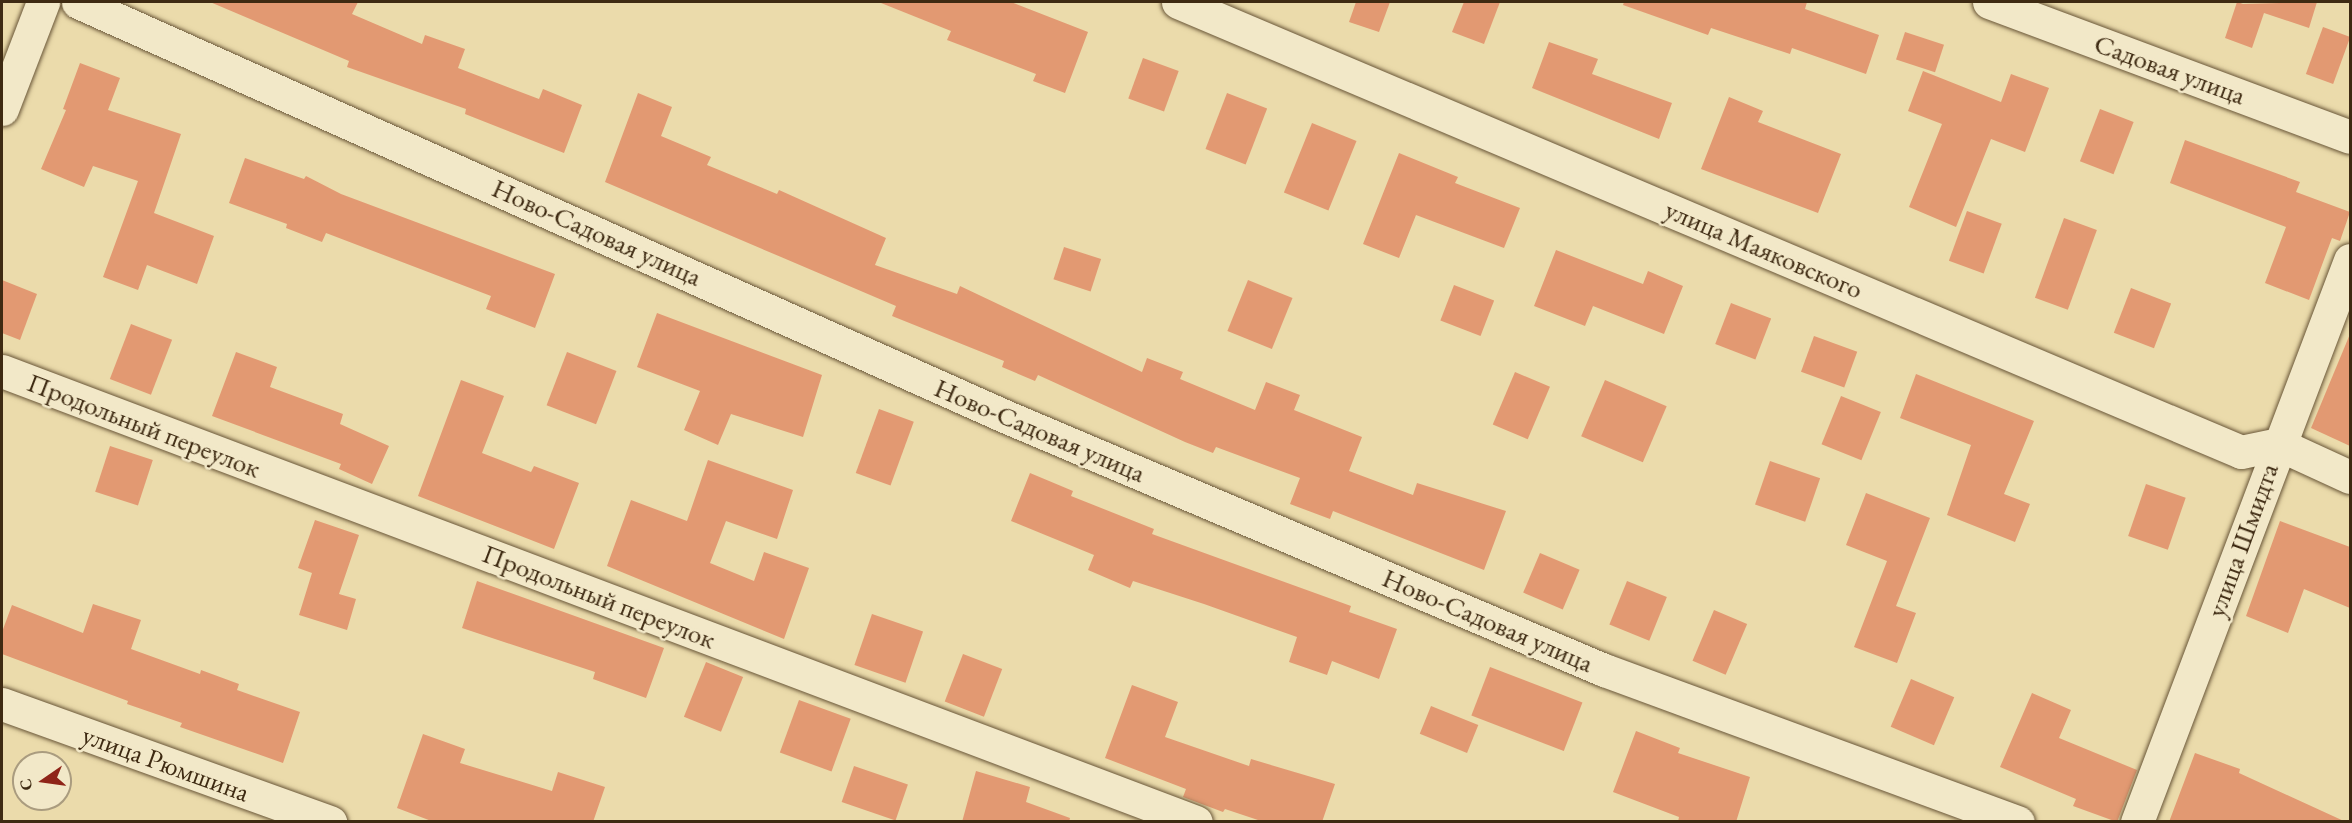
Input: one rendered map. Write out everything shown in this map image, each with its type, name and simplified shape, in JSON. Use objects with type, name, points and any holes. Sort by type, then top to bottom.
[{"type":"street","points":[[2,109],[43,2]]},
{"type":"street","name":"Ново-Садовая улица","points":[[78,2],[1002,415],[1593,665],[2018,822]]},
{"type":"street","name":"улица Маяковского","points":[[1178,2],[2241,452],[2278,444]]},
{"type":"street","name":"Садовая улица","points":[[1989,2],[2350,136]]},
{"type":"street","name":"улица Шмидта","points":[[2137,822],[2278,444],[2350,260]]},
{"type":"street","name":"Продольный переулок","points":[[2,372],[1196,822]]},
{"type":"street","points":[[2278,444],[2350,477]]},
{"type":"street","name":"улица Рюмшина","points":[[2,704],[330,822]]},
{"type":"building","points":[[210,2],[358,2],[352,14],[422,44],[425,35],[465,49],[458,68],[539,99],[543,89],[582,105],[564,153],[465,114],[466,109],[347,67],[349,61]]},
{"type":"building","points":[[1011,2],[1088,32],[1065,93],[1033,81],[1036,74],[947,40],[951,31],[881,3]]},
{"type":"building","points":[[1356,2],[1390,2],[1379,32],[1349,22]]},
{"type":"building","points":[[1464,2],[1500,2],[1484,44],[1452,32]]},
{"type":"building","points":[[1624,2],[1807,2],[1805,9],[1879,35],[1866,74],[1792,48],[1790,54],[1711,28],[1708,35],[1623,5]]},
{"type":"building","points":[[2237,2],[2243,4],[2317,2],[2309,28],[2264,13],[2252,48],[2225,38]]},
{"type":"building","points":[[2323,27],[2350,37],[2333,84],[2306,74]]},
{"type":"building","points":[[1905,32],[1944,45],[1935,72],[1896,60]]},
{"type":"building","points":[[1549,42],[1598,59],[1592,74],[1672,103],[1659,139],[1532,88]]},
{"type":"building","points":[[1143,58],[1179,71],[1164,111],[1128,98]]},
{"type":"building","points":[[80,63],[120,78],[108,110],[181,134],[154,213],[214,236],[197,284],[147,265],[138,290],[103,277],[138,181],[93,166],[84,187],[41,169],[66,110],[63,109]]},
{"type":"building","points":[[1923,71],[2001,102],[2011,74],[2049,88],[2025,152],[1991,139],[1956,227],[1909,207],[1942,124],[1908,111]]},
{"type":"building","points":[[638,93],[672,107],[661,136],[711,157],[707,165],[777,194],[779,190],[886,238],[875,265],[957,294],[960,286],[1142,372],[1147,358],[1183,372],[1180,379],[1255,410],[1266,382],[1300,395],[1294,410],[1362,437],[1349,471],[1413,495],[1417,483],[1506,511],[1484,570],[1333,511],[1330,519],[1290,504],[1300,478],[1216,447],[1213,453],[1038,375],[1035,381],[1002,367],[1004,361],[892,316],[896,306],[605,182]]},
{"type":"building","points":[[1227,93],[1267,108],[1246,164],[1205,149]]},
{"type":"building","points":[[1729,97],[1763,111],[1758,122],[1841,154],[1818,213],[1701,169]]},
{"type":"building","points":[[2100,109],[2134,122],[2114,174],[2080,161]]},
{"type":"building","points":[[1312,123],[1357,141],[1328,211],[1284,193]]},
{"type":"building","points":[[2185,140],[2300,182],[2296,192],[2350,212],[2340,241],[2332,238],[2309,300],[2265,283],[2286,227],[2170,183]]},
{"type":"building","points":[[1399,153],[1458,177],[1455,183],[1520,208],[1504,248],[1416,215],[1399,258],[1363,244]]},
{"type":"building","points":[[245,158],[304,179],[306,176],[341,194],[555,274],[535,328],[486,309],[491,296],[326,233],[322,242],[286,228],[287,224],[229,203]]},
{"type":"building","points":[[1967,211],[2002,224],[1984,273],[1949,261]]},
{"type":"building","points":[[2064,218],[2097,230],[2068,310],[2035,298]]},
{"type":"building","points":[[1064,247],[1101,259],[1091,291],[1053,279]]},
{"type":"building","points":[[1556,250],[1643,284],[1648,271],[1683,286],[1664,334],[1593,306],[1585,326],[1534,306]]},
{"type":"building","points":[[2,280],[37,294],[20,340],[2,333]]},
{"type":"building","points":[[1248,280],[1293,298],[1272,349],[1227,331]]},
{"type":"building","points":[[1454,285],[1494,300],[1481,336],[1440,320]]},
{"type":"building","points":[[2131,288],[2171,303],[2154,348],[2114,333]]},
{"type":"building","points":[[1731,303],[1771,318],[1755,359],[1715,344]]},
{"type":"building","points":[[657,313],[822,375],[803,437],[731,414],[718,445],[684,430],[700,391],[637,367]]},
{"type":"building","points":[[131,324],[172,340],[151,395],[110,379]]},
{"type":"building","points":[[2350,334],[2350,446],[2311,428]]},
{"type":"building","points":[[1814,336],[1857,352],[1844,387],[1801,372]]},
{"type":"building","points":[[236,352],[277,367],[270,387],[343,414],[340,424],[389,446],[372,484],[339,469],[341,464],[212,416]]},
{"type":"building","points":[[567,352],[616,371],[596,424],[547,405]]},
{"type":"building","points":[[1515,372],[1550,387],[1528,439],[1493,424]]},
{"type":"building","points":[[1916,374],[2034,421],[2004,494],[2030,504],[2015,542],[1947,515],[1971,445],[1900,418]]},
{"type":"building","points":[[461,380],[504,396],[482,453],[531,472],[534,466],[579,483],[554,549],[418,496]]},
{"type":"building","points":[[1605,380],[1667,406],[1643,462],[1581,436]]},
{"type":"building","points":[[1841,396],[1881,412],[1861,460],[1822,444]]},
{"type":"building","points":[[879,409],[914,422],[891,486],[856,473]]},
{"type":"building","points":[[110,446],[153,460],[138,506],[95,492]]},
{"type":"building","points":[[708,460],[793,490],[777,539],[726,521],[710,563],[754,581],[764,552],[809,568],[784,639],[607,566],[631,500],[687,521]]},
{"type":"building","points":[[1770,461],[1820,478],[1805,522],[1755,504]]},
{"type":"building","points":[[1030,473],[1073,491],[1071,496],[1154,529],[1152,534],[1351,606],[1349,612],[1397,629],[1379,679],[1332,661],[1327,675],[1289,662],[1297,637],[1133,581],[1130,588],[1088,570],[1094,555],[1011,521]]},
{"type":"building","points":[[2146,484],[2186,498],[2168,550],[2128,536]]},
{"type":"building","points":[[1866,493],[1930,518],[1896,606],[1916,613],[1897,663],[1854,647],[1887,561],[1846,545]]},
{"type":"building","points":[[315,520],[359,535],[339,594],[356,599],[347,630],[299,615],[312,573],[298,568]]},
{"type":"building","points":[[2280,521],[2350,547],[2350,608],[2304,589],[2288,633],[2246,616]]},
{"type":"building","points":[[1540,553],[1580,570],[1563,609],[1523,593]]},
{"type":"building","points":[[477,581],[664,648],[646,698],[593,679],[595,672],[462,628]]},
{"type":"building","points":[[1627,581],[1667,597],[1649,641],[1609,625]]},
{"type":"building","points":[[93,604],[141,620],[131,649],[200,674],[201,670],[239,684],[237,690],[300,712],[283,763],[180,727],[182,723],[127,704],[128,701],[2,654],[2,632],[12,605],[83,633]]},
{"type":"building","points":[[1714,610],[1747,624],[1726,675],[1693,661]]},
{"type":"building","points":[[872,614],[923,632],[905,683],[854,665]]},
{"type":"building","points":[[963,654],[1002,669],[984,717],[945,702]]},
{"type":"building","points":[[706,662],[743,677],[721,732],[684,717]]},
{"type":"building","points":[[1490,667],[1582,702],[1564,751],[1471,716]]},
{"type":"building","points":[[1911,679],[1954,697],[1934,745],[1891,727]]},
{"type":"building","points":[[1132,685],[1178,702],[1165,737],[1249,766],[1251,759],[1335,784],[1322,822],[1264,822],[1225,809],[1223,812],[1183,797],[1186,789],[1105,758]]},
{"type":"building","points":[[2032,693],[2071,710],[2059,738],[2137,770],[2117,822],[2073,806],[2076,799],[2000,767]]},
{"type":"building","points":[[799,700],[851,719],[832,771],[780,753]]},
{"type":"building","points":[[1431,706],[1478,725],[1467,753],[1420,734]]},
{"type":"building","points":[[1636,731],[1680,748],[1678,753],[1750,777],[1736,822],[1678,822],[1679,817],[1613,792]]},
{"type":"building","points":[[423,734],[465,749],[460,763],[552,791],[558,772],[605,787],[593,822],[434,822],[397,808]]},
{"type":"building","points":[[2195,753],[2240,769],[2239,773],[2346,822],[2169,822]]},
{"type":"building","points":[[854,766],[908,785],[896,820],[842,802]]},
{"type":"building","points":[[976,771],[1030,787],[1026,802],[1070,818],[1069,822],[962,822]]}]
